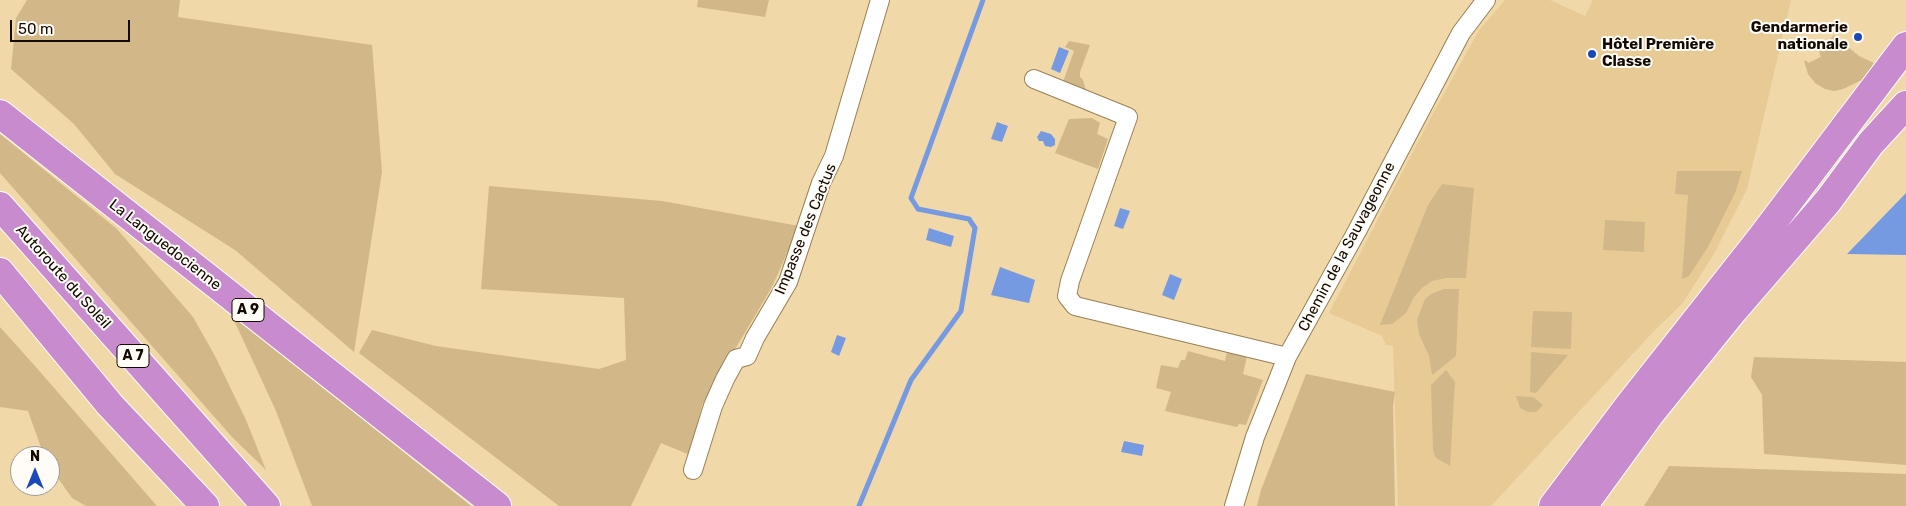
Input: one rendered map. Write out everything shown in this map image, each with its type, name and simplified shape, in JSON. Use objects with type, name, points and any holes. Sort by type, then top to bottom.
[{"type":"highway","points":[[1871,143],[1905,49]]},
{"type":"highway","points":[[1567,506],[1640,409],[1761,238],[1905,49]]},
{"type":"highway","points":[[1553,506],[1640,409],[1732,311],[1828,201],[1871,143],[1906,90]]},
{"type":"highway","points":[[1871,143],[1906,105]]},
{"type":"highway","points":[[1871,143],[1906,113]]},
{"type":"highway","name":"La Languedocienne","points":[[0,114],[497,506]]},
{"type":"highway","points":[[1828,201],[1906,132]]},
{"type":"highway","name":"Autoroute du Soleil","points":[[0,206],[266,506]]},
{"type":"highway","points":[[0,272],[192,506]]},
{"type":"highway","points":[[110,405],[205,506]]},
{"type":"highway","points":[[1594,506],[1630,441],[1640,409]]},
{"type":"highway","points":[[1534,506],[1640,409]]},
{"type":"highway","points":[[1583,506],[1630,441]]},
{"type":"street","name":"Impasse des Cactus","points":[[693,470],[713,406],[725,379],[736,359],[747,356],[755,338],[788,282],[821,183],[834,156],[880,0]]},
{"type":"street","name":"Chemin de la Sauvageonne","points":[[1234,506],[1255,437],[1287,357],[1353,238],[1461,33],[1486,0]]},
{"type":"street","points":[[1034,79],[1128,117],[1070,281],[1067,296],[1075,306],[1287,357]]},
{"type":"shaded area","points":[[27,0],[180,0],[178,17],[372,45],[382,172],[354,352],[235,250],[115,174],[74,124],[11,69],[16,18]]},
{"type":"shaded area","points":[[698,0],[769,0],[765,17],[697,7]]},
{"type":"shaded area","points":[[1505,0],[1550,0],[1585,16],[1593,0],[1791,0],[1747,189],[1714,254],[1682,304],[1655,330],[1491,506],[1398,506],[1393,346],[1386,345],[1382,336],[1329,313],[1431,117],[1479,30]]},
{"type":"shaded area","points":[[1834,35],[1859,56],[1874,63],[1864,79],[1834,91],[1825,89],[1815,83],[1808,74],[1804,61],[1808,63],[1821,57],[1819,52]]},
{"type":"shaded area","points":[[1069,41],[1090,45],[1080,72],[1080,77],[1083,80],[1086,91],[1063,82],[1074,51],[1065,47]]},
{"type":"shaded area","points":[[1092,118],[1100,123],[1097,134],[1108,139],[1098,169],[1055,153],[1069,119]]},
{"type":"shaded area","points":[[0,134],[117,229],[193,317],[215,356],[246,420],[266,470],[232,437],[0,173]]},
{"type":"shaded area","points":[[1677,171],[1742,171],[1735,193],[1708,247],[1689,276],[1682,279],[1688,195],[1675,194]]},
{"type":"shaded area","points":[[1442,184],[1474,188],[1466,278],[1446,278],[1432,281],[1414,297],[1406,313],[1392,324],[1380,325],[1428,205]]},
{"type":"shaded area","points":[[489,186],[662,201],[799,226],[772,287],[702,405],[690,455],[661,443],[631,506],[559,506],[359,353],[372,330],[436,346],[599,369],[626,360],[624,298],[481,289]]},
{"type":"shaded area","points":[[1605,220],[1645,222],[1644,252],[1603,250]]},
{"type":"shaded area","points":[[1444,289],[1459,289],[1456,356],[1432,375],[1429,356],[1419,334],[1417,320],[1425,299],[1431,294]]},
{"type":"shaded area","points":[[1533,311],[1572,312],[1571,349],[1531,347]]},
{"type":"shaded area","points":[[232,316],[471,506],[312,506],[276,411]]},
{"type":"shaded area","points":[[0,327],[157,506],[86,506],[72,498],[60,481],[60,446],[40,446],[28,411],[0,407]]},
{"type":"shaded area","points":[[1188,351],[1225,361],[1227,352],[1247,356],[1243,374],[1263,380],[1246,425],[1239,424],[1237,427],[1165,411],[1171,392],[1156,388],[1161,365],[1178,368],[1181,360],[1185,360]]},
{"type":"shaded area","points":[[1531,352],[1568,355],[1536,393],[1530,392]]},
{"type":"shaded area","points":[[1754,357],[1906,362],[1906,465],[1764,454],[1762,395],[1751,377]]},
{"type":"shaded area","points":[[1446,370],[1455,382],[1450,466],[1436,458],[1433,450],[1431,385]]},
{"type":"shaded area","points":[[1306,374],[1395,392],[1393,406],[1395,506],[1257,506],[1261,490]]},
{"type":"shaded area","points":[[1516,396],[1533,397],[1543,405],[1536,412],[1528,412],[1520,408]]},
{"type":"shaded area","points":[[1669,466],[1906,474],[1906,506],[1644,506]]},
{"type":"water","points":[[1059,47],[1069,51],[1060,73],[1051,69]]},
{"type":"water","points":[[997,122],[1008,126],[1002,142],[991,139]]},
{"type":"water","points":[[1041,131],[1051,134],[1055,139],[1055,145],[1051,147],[1045,146],[1043,141],[1039,141],[1037,137]]},
{"type":"water","points":[[1906,193],[1906,255],[1847,254]]},
{"type":"water","points":[[1120,208],[1130,211],[1123,229],[1114,226]]},
{"type":"water","points":[[929,228],[954,236],[951,247],[926,240]]},
{"type":"water","points":[[1000,267],[1035,280],[1029,303],[991,295]]},
{"type":"water","points":[[1170,274],[1182,279],[1174,300],[1162,295]]},
{"type":"water","points":[[837,335],[846,338],[839,356],[831,352]]},
{"type":"water","points":[[1124,441],[1144,445],[1142,456],[1121,452]]},
{"type":"waterway","points":[[859,506],[911,380],[961,311],[975,228],[969,219],[918,209],[911,198],[983,0]]},
{"type":"place","name":"Gendarmerie nationale","points":[[1858,37]]},
{"type":"place","name":"Hôtel Première Classe","points":[[1592,54]]}]
